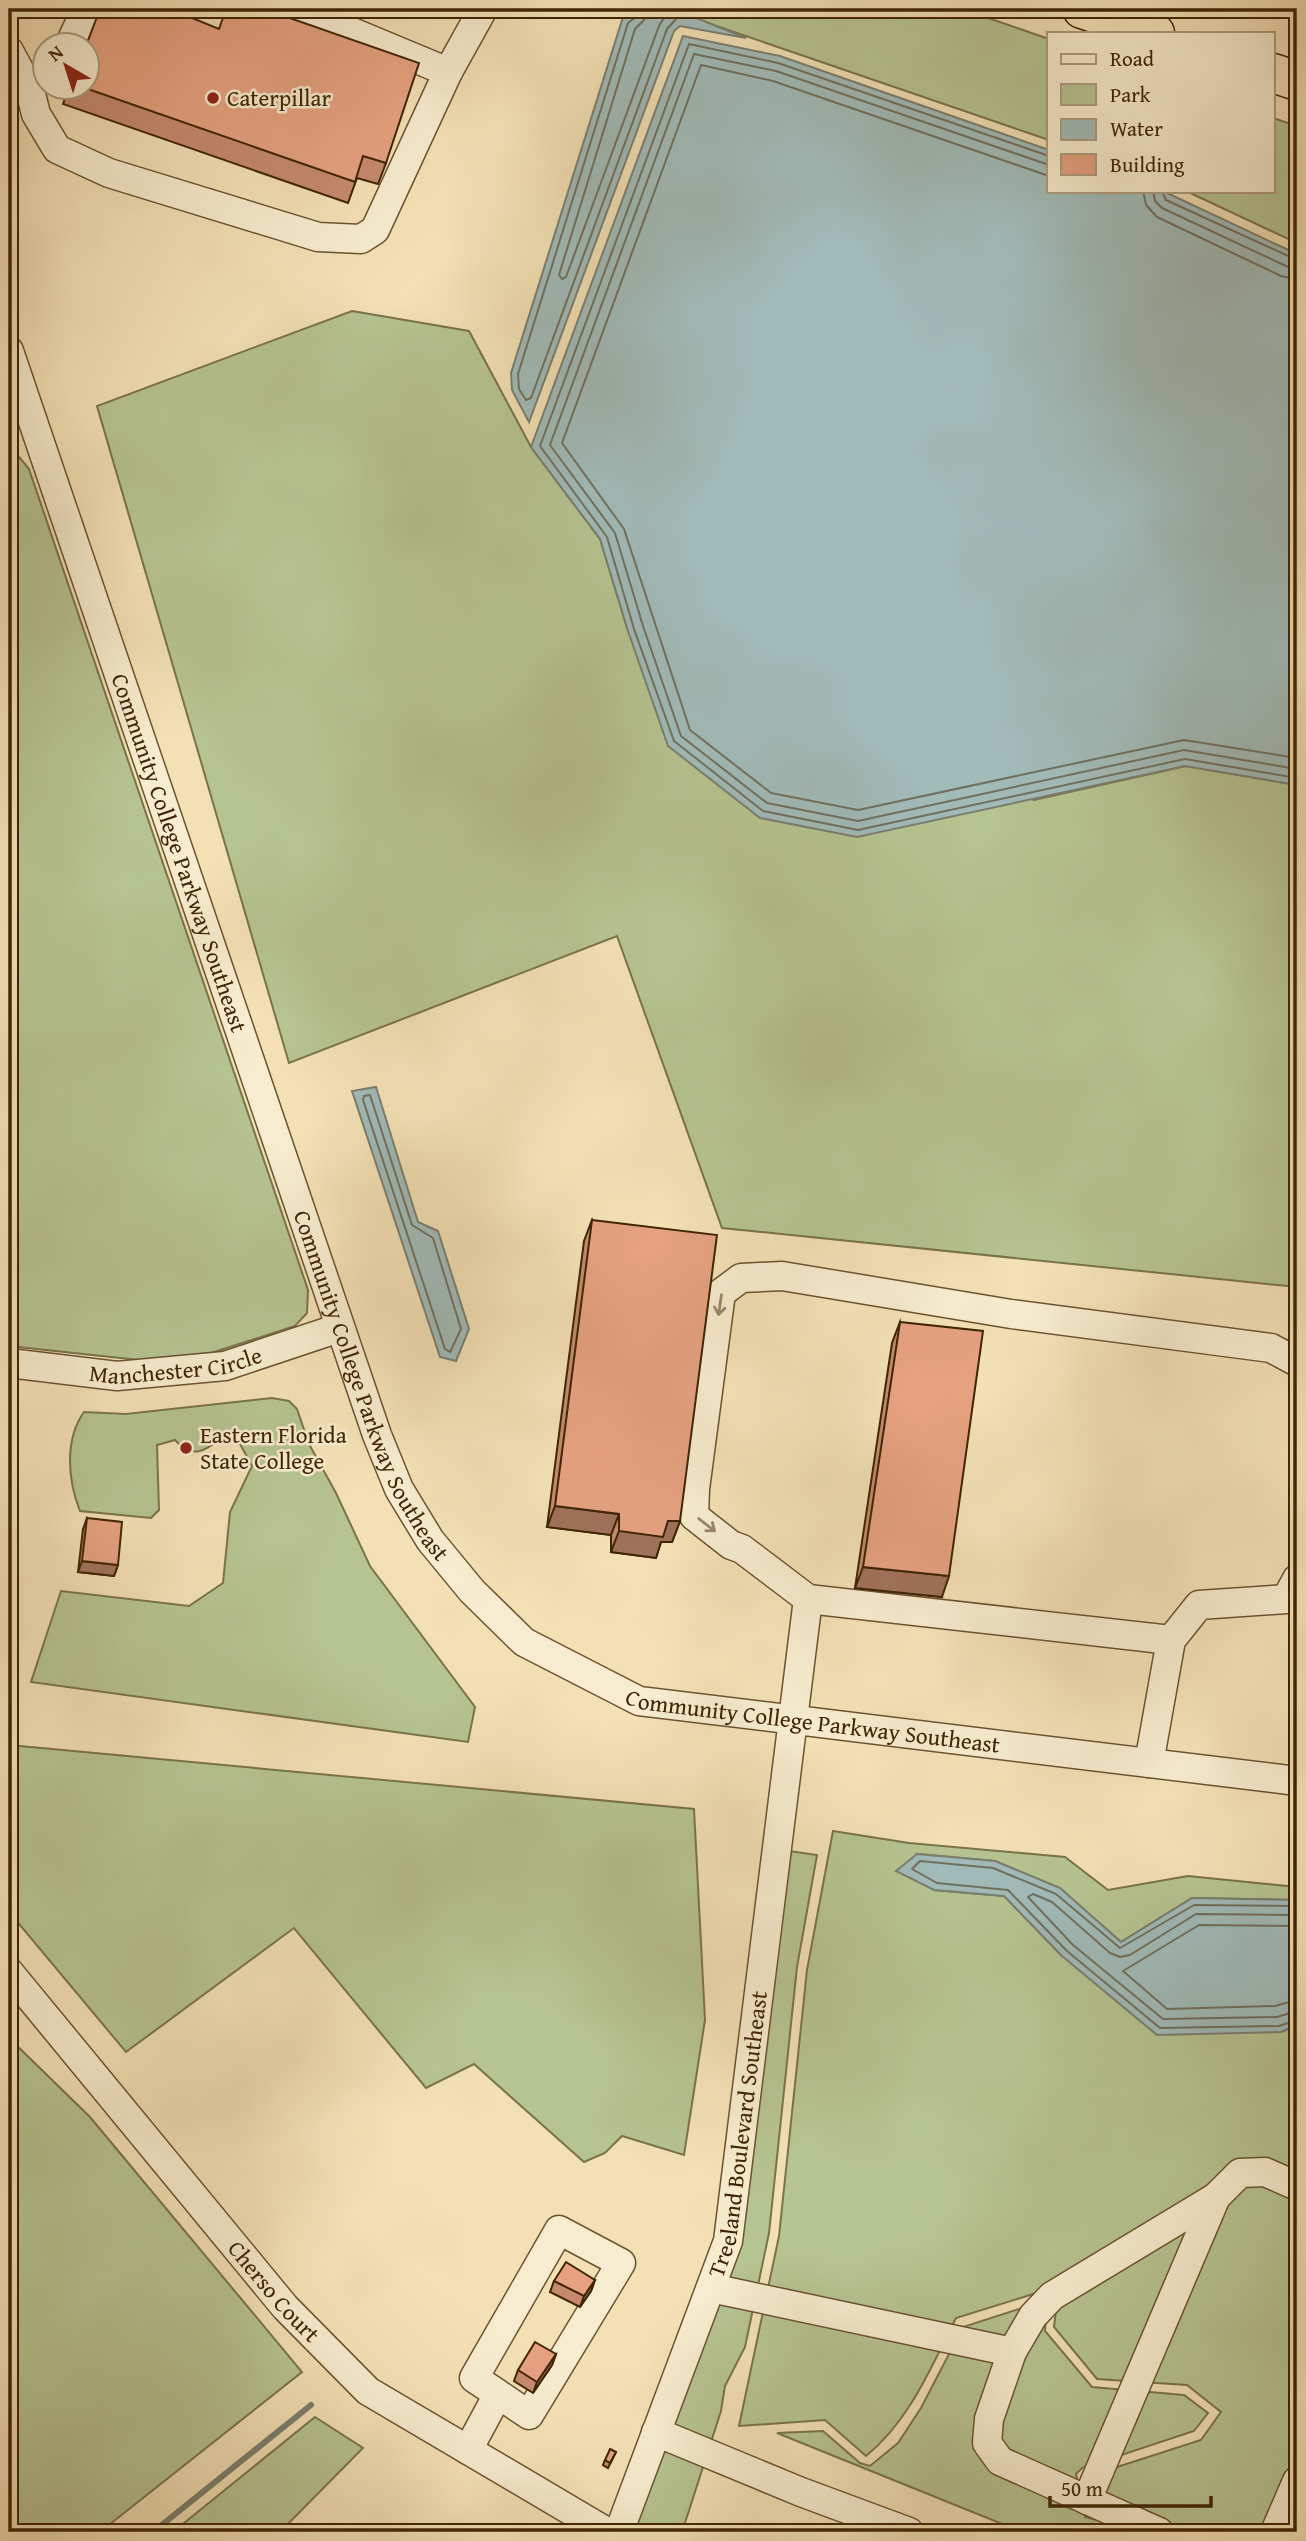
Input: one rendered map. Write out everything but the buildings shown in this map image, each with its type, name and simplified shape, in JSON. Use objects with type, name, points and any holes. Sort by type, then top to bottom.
[{"type":"highway","points":[[1082,9],[1152,32]]},
{"type":"highway","points":[[1274,73],[1297,81]]},
{"type":"street","points":[[75,32],[86,9]]},
{"type":"street","points":[[297,9],[448,72]]},
{"type":"street","points":[[9,51],[28,88],[36,114],[57,149],[109,173],[318,237],[361,239],[374,230],[448,72],[483,9]]},
{"type":"street","name":"Community College Parkway Southeast","points":[[9,351],[21,426],[339,1328],[399,1489],[430,1540],[472,1591],[524,1642],[639,1701],[1297,1781]]},
{"type":"street","points":[[1171,1640],[808,1599],[742,1549],[731,1545],[694,1516],[695,1489],[721,1293],[741,1278],[808,1280],[1011,1314],[1271,1348],[1297,1362]]},
{"type":"street","name":"Manchester Circle","points":[[9,1363],[117,1376],[225,1366],[339,1328]]},
{"type":"street","points":[[1149,1763],[1171,1640],[1199,1605],[1286,1599],[1297,1579]]},
{"type":"street","name":"Treeland Boulevard Southeast","points":[[619,2532],[728,2241],[808,1599]]},
{"type":"street","name":"Cherso Court","points":[[9,1972],[285,2307],[369,2391],[607,2532]]},
{"type":"street","points":[[1159,2532],[1000,2460],[986,2443],[989,2419],[1012,2353],[1033,2316],[1052,2296],[1216,2197],[1240,2173],[1265,2172],[1297,2186]]},
{"type":"street","points":[[1087,2500],[1216,2197]]},
{"type":"street","points":[[559,2230],[621,2263],[529,2415],[498,2394],[474,2378],[559,2230]]},
{"type":"street","points":[[710,2288],[1012,2353]]},
{"type":"street","points":[[468,2450],[498,2394]]},
{"type":"street","points":[[656,2432],[800,2492],[909,2532]]},
{"type":"street","points":[[1275,2532],[1297,2481]]},
{"type":"green space","points":[[667,9],[962,9],[1047,38],[1047,139]]},
{"type":"green space","points":[[1274,118],[1297,126],[1297,243],[1188,192],[1274,192]]},
{"type":"green space","points":[[352,311],[469,331],[531,447],[600,539],[628,631],[1034,800],[1186,766],[1297,785],[1297,1287],[722,1228],[617,936],[289,1063],[97,406]]},
{"type":"green space","points":[[9,451],[16,453],[29,469],[308,1290],[307,1313],[295,1326],[211,1353],[139,1360],[9,1346]]},
{"type":"green space","points":[[272,1398],[289,1401],[297,1409],[309,1444],[336,1493],[370,1566],[475,1707],[468,1742],[31,1682],[61,1591],[189,1606],[223,1583],[230,1512],[252,1466],[240,1444],[222,1437],[204,1450],[198,1451],[187,1450],[175,1440],[157,1445],[159,1510],[151,1518],[80,1511],[73,1487],[70,1461],[73,1435],[84,1412],[126,1414]]},
{"type":"green space","points":[[9,1745],[694,1809],[705,2020],[684,2155],[622,2136],[605,2153],[584,2162],[474,2064],[426,2088],[294,1928],[126,2052],[9,1912]]},
{"type":"green space","points":[[833,1831],[909,1843],[1065,1857],[1108,1890],[1188,1876],[1297,1887],[1297,1900],[1192,1898],[1121,1942],[1060,1888],[995,1861],[917,1854],[934,1890],[1004,1896],[1062,1956],[1281,2032],[1297,2025],[1297,2532],[1175,2532],[1092,2511],[1086,2477],[1201,2440],[1221,2412],[1187,2385],[1097,2379],[1054,2327],[1059,2286],[956,2318],[907,2409],[895,2426],[866,2456],[825,2420],[739,2426],[779,2236],[807,1970]]},
{"type":"green space","points":[[789,1851],[817,1855],[797,1967],[769,2233],[745,2347],[725,2386],[721,2411],[684,2526],[680,2532],[632,2532],[740,2244]]},
{"type":"green space","points":[[9,2038],[90,2117],[302,2372],[100,2532],[9,2532]]},
{"type":"green space","points":[[1047,2300],[1045,2331],[1092,2387],[1184,2395],[1208,2413],[1194,2431],[1082,2468],[1076,2474],[1085,2517],[1141,2532],[1022,2532],[777,2433],[823,2431],[860,2463],[870,2466],[898,2443],[921,2408],[963,2327]]},
{"type":"green space","points":[[315,2417],[363,2448],[280,2532],[173,2532]]},
{"type":"water","points":[[636,9],[679,11],[746,38],[680,26],[674,31],[529,422],[512,390],[511,373],[623,17]]},
{"type":"water","points":[[683,36],[780,56],[1047,149],[1047,192],[1165,192],[1297,254],[1297,785],[1185,766],[857,837],[760,818],[668,746],[628,631],[600,539],[531,447]]},
{"type":"water","points":[[376,1087],[418,1222],[438,1231],[469,1329],[456,1361],[440,1357],[352,1091]]},
{"type":"water","points":[[917,1854],[995,1861],[1060,1888],[1121,1942],[1192,1898],[1297,1900],[1297,2025],[1281,2032],[1157,2035],[1062,1956],[1004,1896],[934,1890],[896,1871]]},
{"type":"waterway","points":[[153,2532],[311,2405]]},
{"type":"place","name":"Caterpillar","points":[[213,98]]},
{"type":"place","name":"Eastern Florida State College","points":[[186,1448]]}]
